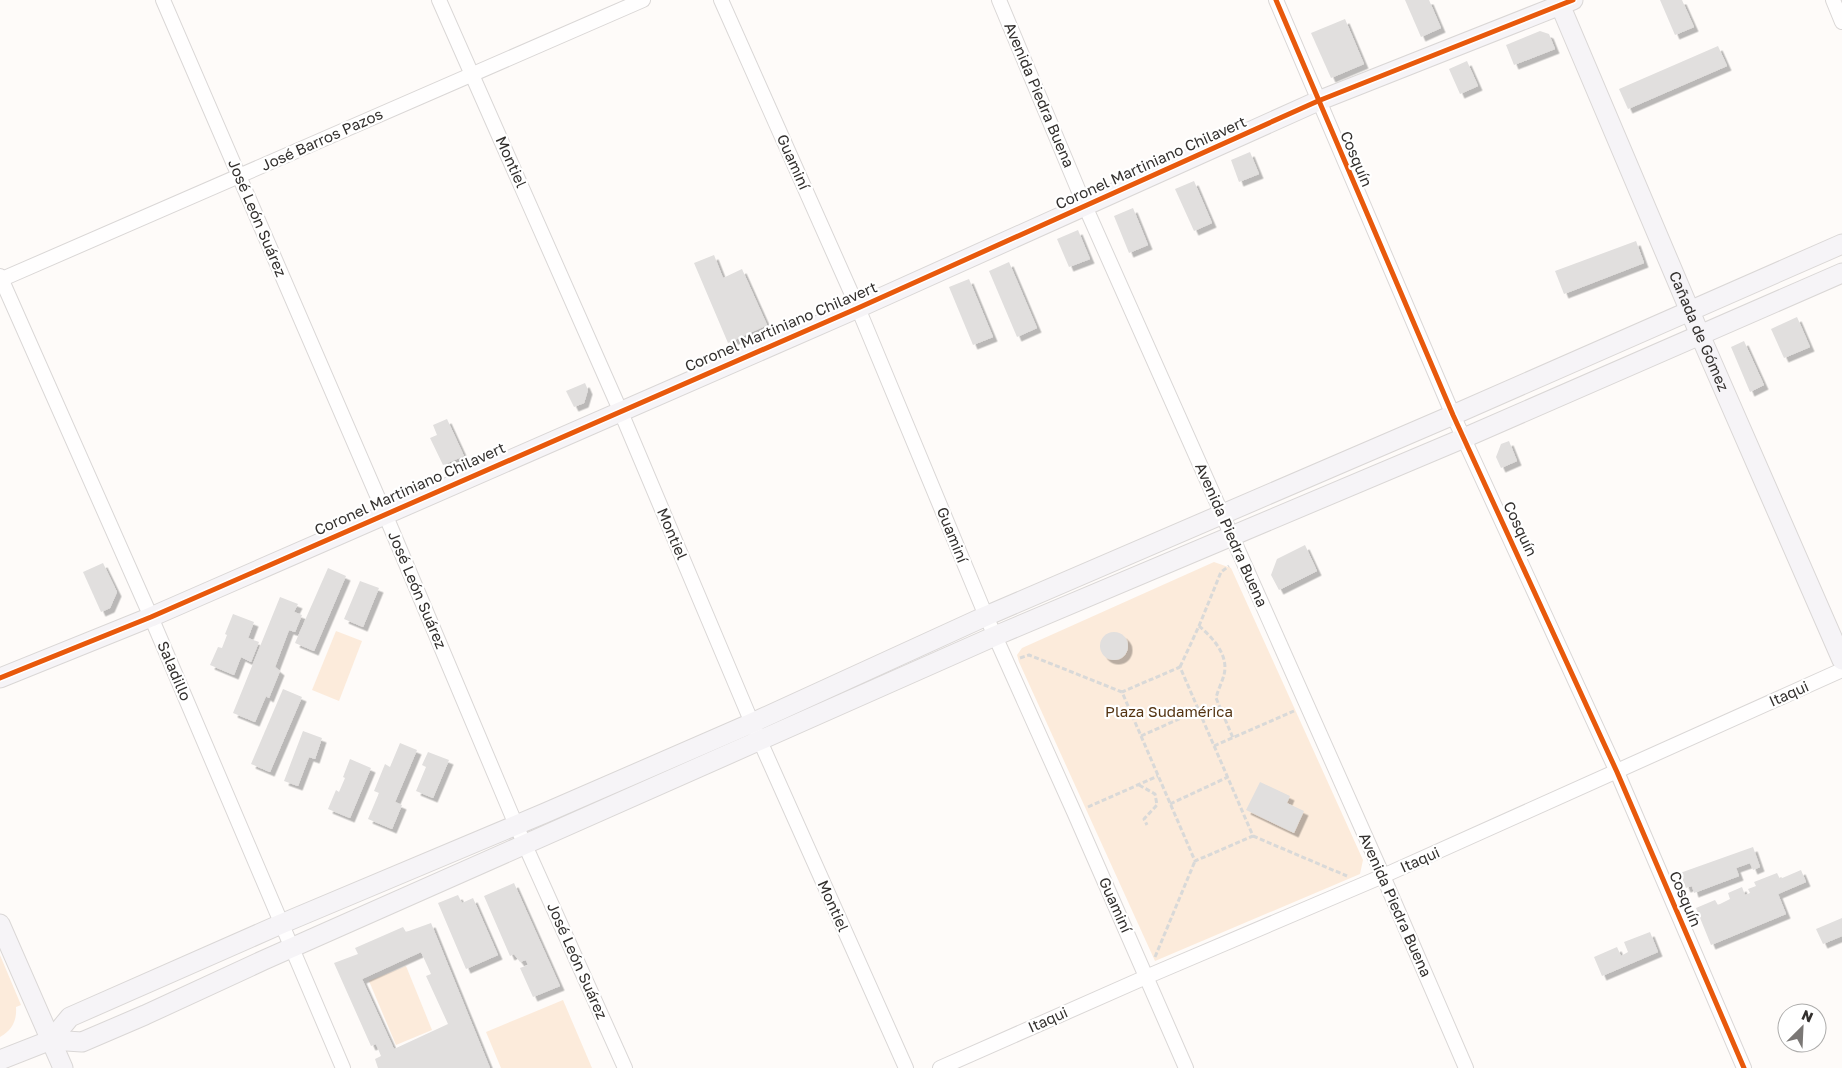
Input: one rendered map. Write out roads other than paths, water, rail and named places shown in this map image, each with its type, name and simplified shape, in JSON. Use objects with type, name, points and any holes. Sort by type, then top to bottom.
[{"type":"main road","name":"Coronel Martiniano Chilavert","points":[[0,678],[151,617],[620,410],[858,308],[1318,101],[1564,2]]},
{"type":"main road","name":"Cañada de Gómez","points":[[1564,2],[1700,335],[1842,660]]},
{"type":"main road","points":[[51,1040],[70,1017],[280,924],[752,723],[986,616],[1453,415],[1842,244]]},
{"type":"main road","points":[[0,1060],[51,1040],[82,1042],[995,636],[1464,438],[1842,273]]},
{"type":"main road","points":[[0,924],[64,1068]]},
{"type":"street","name":"José León Suárez","points":[[163,0],[385,514],[516,825],[625,1068]]},
{"type":"street","name":"Montiel","points":[[439,0],[620,410],[760,742],[906,1068]]},
{"type":"street","name":"José Barros Pazos","points":[[0,279],[239,177],[643,0]]},
{"type":"street","name":"Guaminí","points":[[721,0],[858,308],[1006,662],[1186,1068]]},
{"type":"street","name":"Avenida Piedra Buena","points":[[999,0],[1085,206],[1383,876],[1466,1068]]},
{"type":"street","name":"Cosquín","points":[[1276,0],[1453,415],[1617,772],[1744,1068]]},
{"type":"street","points":[[1833,0],[1842,22]]},
{"type":"street","name":"Saladillo","points":[[0,279],[151,617],[280,924],[343,1068]]},
{"type":"street","name":"Itaqui","points":[[940,1068],[1146,977],[1365,884],[1842,670]]},
{"type":"park label","name":"Plaza Sudamérica","points":[[1169,712]]}]
